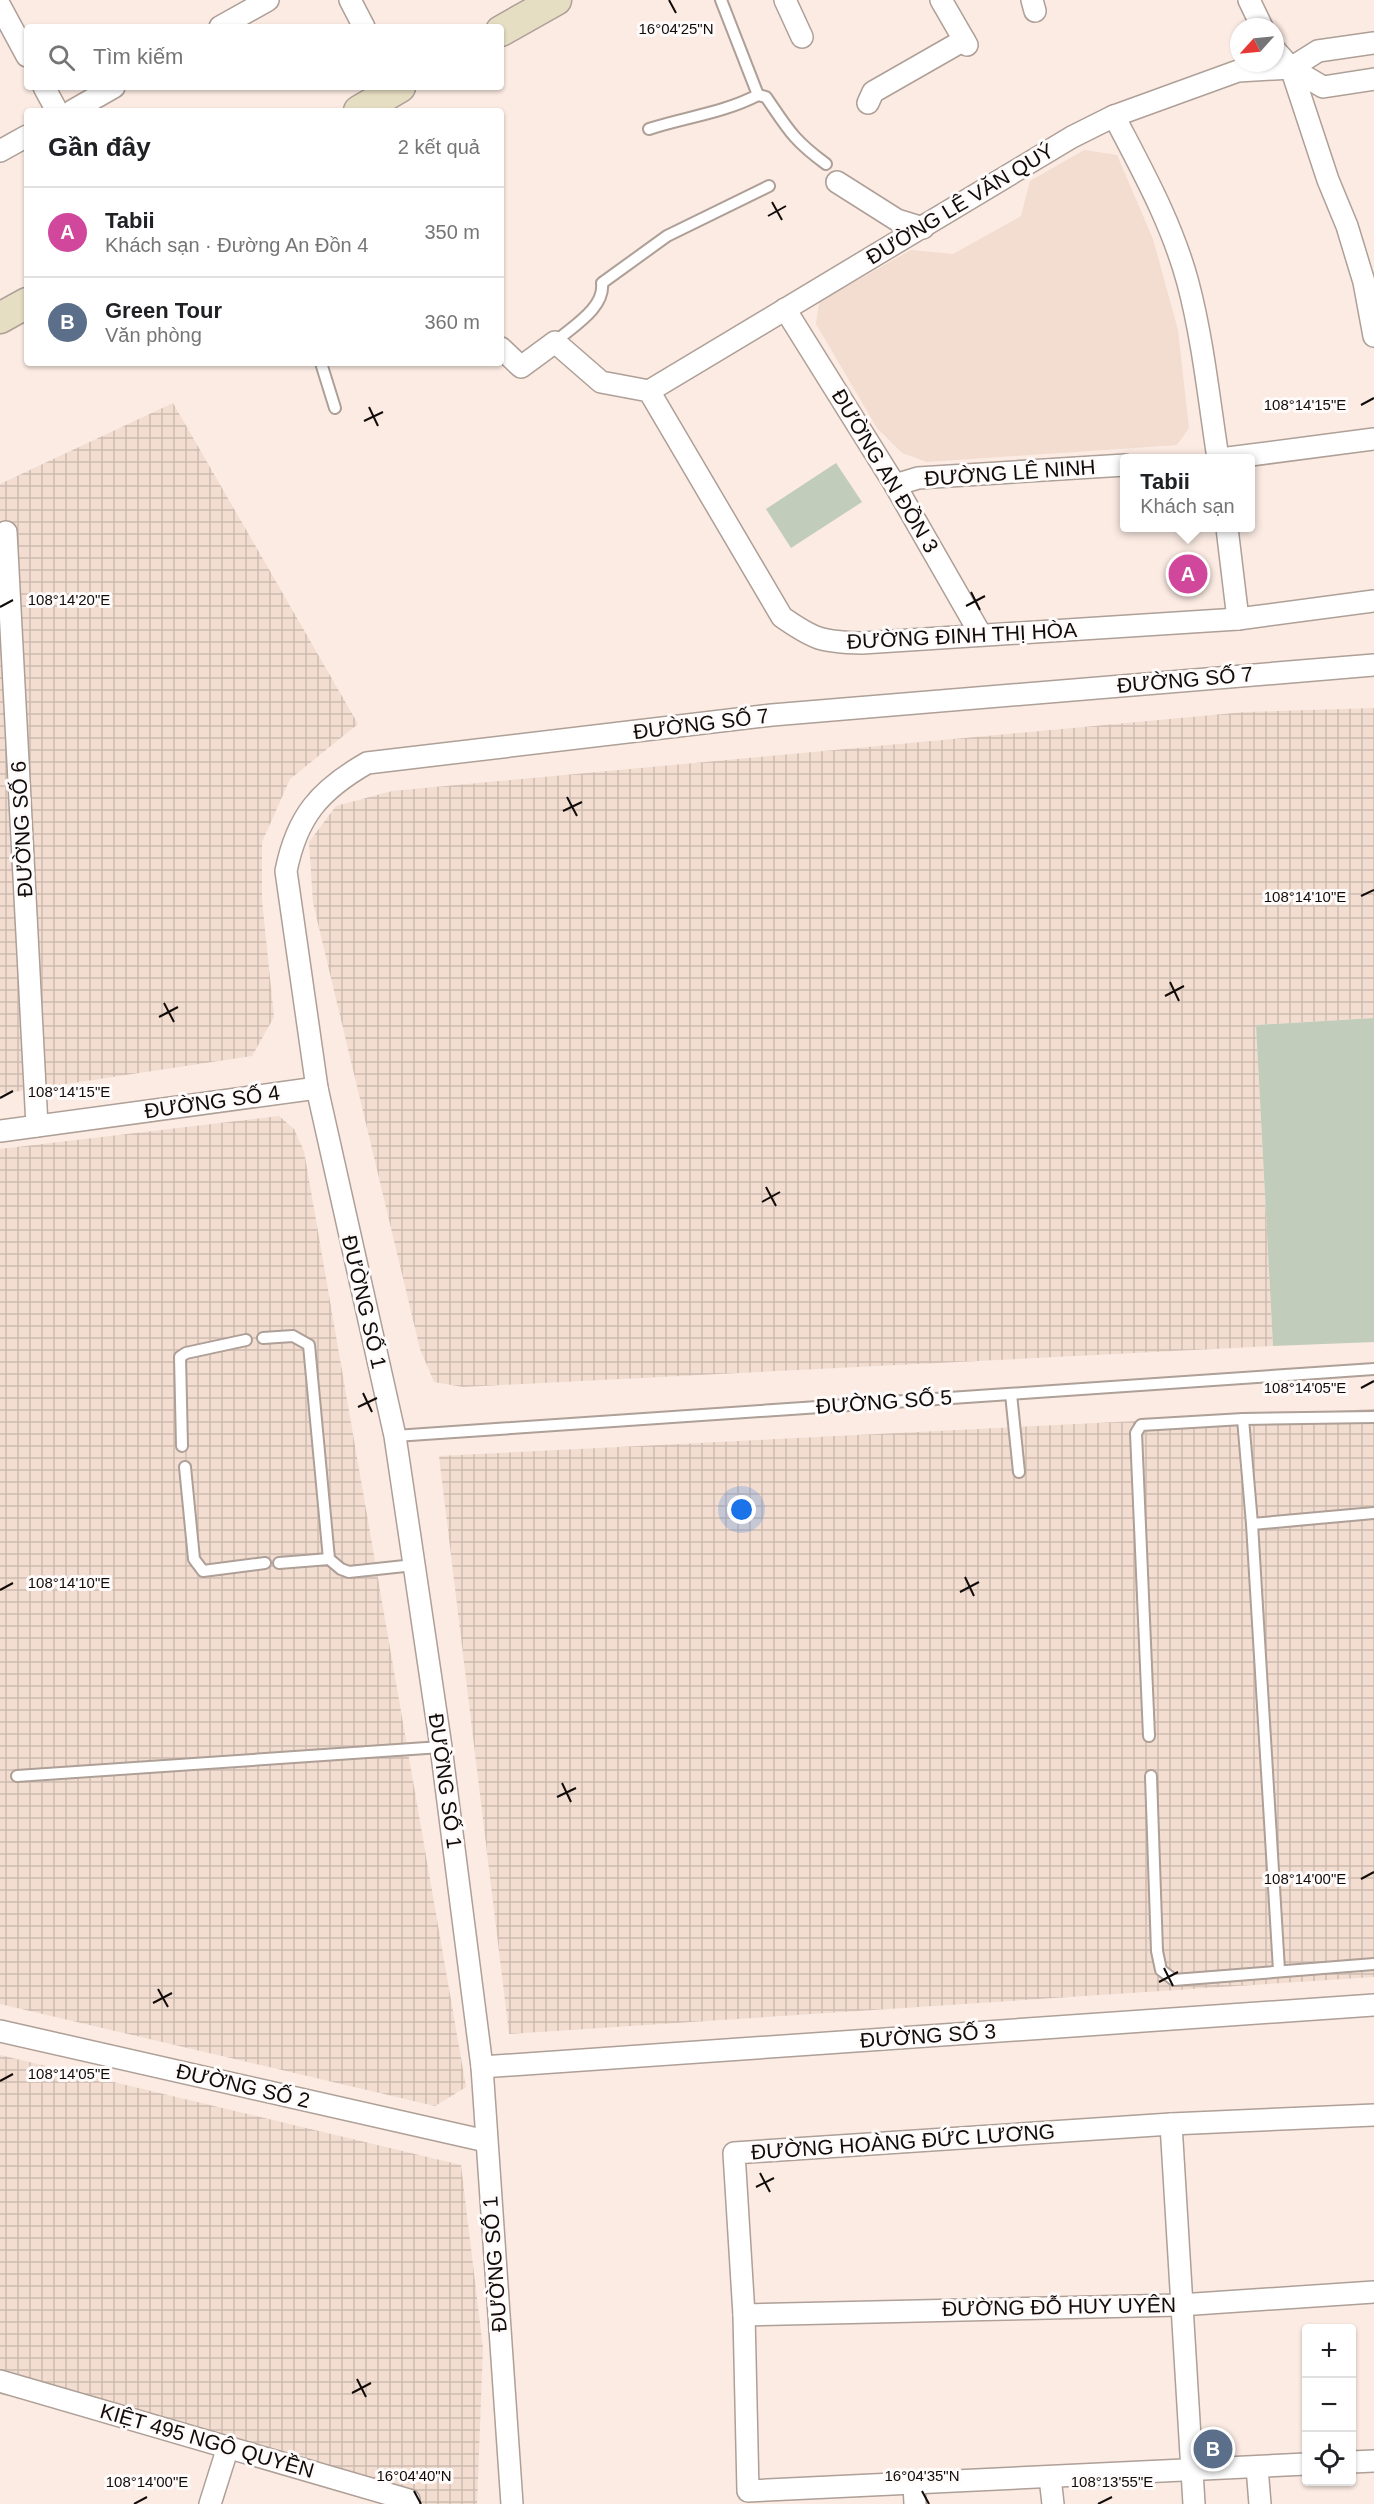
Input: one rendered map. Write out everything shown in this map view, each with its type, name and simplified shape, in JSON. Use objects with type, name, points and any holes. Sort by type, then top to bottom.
[{"type":"street","points":[[225,24],[268,0]]},
{"type":"street","points":[[350,0],[362,24]]},
{"type":"street","points":[[504,29],[556,0]]},
{"type":"street","points":[[785,0],[802,38]]},
{"type":"street","points":[[868,103],[873,92],[966,43],[941,0]]},
{"type":"street","points":[[1249,0],[1258,18]]},
{"type":"street","points":[[4,5],[24,49]]},
{"type":"street","points":[[1291,68],[1317,51],[1374,43]]},
{"type":"street","points":[[1284,60],[1291,68],[1323,87],[1374,79]]},
{"type":"street","points":[[1291,68],[1328,180],[1347,226],[1364,282],[1374,336]]},
{"type":"street","name":"ĐƯỜNG LÊ VĂN QUÝ","points":[[649,391],[923,228],[1072,136],[1114,116],[1238,70],[1291,68]]},
{"type":"street","points":[[46,90],[55,108]]},
{"type":"street","points":[[77,108],[109,90]]},
{"type":"street","points":[[364,108],[393,90]]},
{"type":"street","points":[[1114,116],[1153,190],[1187,281],[1198,327],[1217,454]]},
{"type":"street","points":[[0,151],[24,138]]},
{"type":"street","points":[[831,173],[897,220],[923,228]]},
{"type":"street","points":[[0,318],[24,305]]},
{"type":"street","name":"ĐƯỜNG AN ĐỒN 3","points":[[785,309],[895,485],[981,635]]},
{"type":"street","points":[[504,351],[521,367],[555,342],[601,382],[649,391]]},
{"type":"street","name":"ĐƯỜNG ĐINH THỊ HÒA","points":[[649,391],[782,617],[805,633],[828,642],[1238,619],[1374,601]]},
{"type":"street","points":[[1255,455],[1374,439]]},
{"type":"street","name":"ĐƯỜNG LÊ NINH","points":[[895,485],[918,478],[1120,465]]},
{"type":"street","name":"ĐƯỜNG SỐ 6","points":[[6,532],[37,1126]]},
{"type":"street","points":[[1227,532],[1238,619]]},
{"type":"street","name":"ĐƯỜNG SỐ 7","points":[[313,1067],[286,871],[292,841],[314,803],[339,779],[367,763],[792,713],[1374,665]]},
{"type":"street","name":"ĐƯỜNG SỐ 1","points":[[313,1067],[394,1436],[441,1747],[482,2067],[512,2504]]},
{"type":"street","name":"ĐƯỜNG SỐ 4","points":[[0,1131],[316,1088]]},
{"type":"street","name":"ĐƯỜNG SỐ 3","points":[[482,2067],[1374,2005]]},
{"type":"street","name":"ĐƯỜNG SỐ 2","points":[[0,2031],[486,2141]]},
{"type":"street","name":"ĐƯỜNG HOÀNG ĐỨC LƯƠNG","points":[[783,2497],[748,2492],[744,2315],[734,2153],[1171,2124],[1374,2115]]},
{"type":"street","points":[[1171,2124],[1180,2305],[1194,2504]]},
{"type":"street","name":"ĐƯỜNG ĐỖ HUY UYÊN","points":[[744,2315],[1180,2305],[1374,2292]]},
{"type":"street","name":"KIỆT 495 NGÔ QUYỀN","points":[[0,2381],[409,2500],[408,2504]]},
{"type":"street","points":[[210,2504],[228,2447]]},
{"type":"street","points":[[1356,2462],[1374,2461]]},
{"type":"street","points":[[783,2497],[914,2494],[1050,2477],[1302,2464]]},
{"type":"street","points":[[1257,2467],[1260,2504]]},
{"type":"street","points":[[1050,2477],[1053,2504]]},
{"type":"lane","points":[[721,0],[758,95]]},
{"type":"lane","points":[[649,129],[684,118],[718,112],[758,95],[766,97],[786,130],[801,147],[831,173]]},
{"type":"lane","points":[[555,342],[598,304],[603,295],[602,282],[667,236],[769,186]]},
{"type":"lane","points":[[322,366],[334,408]]},
{"type":"lane","points":[[263,1338],[294,1336],[309,1345],[329,1559]]},
{"type":"lane","points":[[182,1446],[180,1358],[186,1353],[246,1341]]},
{"type":"lane","name":"ĐƯỜNG SỐ 5","points":[[394,1436],[1374,1369]]},
{"type":"lane","points":[[1011,1394],[1019,1472]]},
{"type":"lane","points":[[1149,1736],[1136,1432],[1141,1425],[1243,1419],[1374,1417]]},
{"type":"lane","points":[[1243,1419],[1252,1524],[1279,1970]]},
{"type":"lane","points":[[185,1467],[194,1558],[198,1566],[203,1571],[265,1563]]},
{"type":"lane","points":[[1252,1524],[1374,1512]]},
{"type":"lane","points":[[279,1563],[329,1559],[341,1569],[349,1572],[414,1565]]},
{"type":"lane","points":[[17,1776],[441,1747]]},
{"type":"lane","points":[[1151,1776],[1157,1951],[1161,1970],[1174,1980],[1374,1964]]},
{"type":"shaded area","points":[[1084,150],[1117,155],[1153,239],[1178,330],[1189,428],[1177,445],[927,462],[902,453],[877,428],[816,324],[819,302],[911,250],[953,254],[1021,216],[1030,181]]},
{"type":"shaded area","points":[[173,403],[358,724],[290,779],[262,842],[262,900],[274,1017],[252,1056],[0,1094],[0,484]]},
{"type":"shaded area","points":[[1374,708],[1374,1018],[1256,1025],[1273,1346],[463,1387],[434,1382],[420,1349],[313,903],[309,842],[336,806],[392,791],[1245,712]]},
{"type":"shaded area","points":[[279,1116],[294,1129],[304,1151],[466,2087],[435,2106],[0,2004],[0,1149]]},
{"type":"shaded area","points":[[1374,1409],[1374,1977],[509,2034],[439,1456]]},
{"type":"shaded area","points":[[0,2055],[461,2165],[483,2348],[477,2504],[415,2504],[0,2394]]},
{"type":"green space","points":[[836,463],[862,502],[791,548],[766,509]]},
{"type":"green space","points":[[1374,1018],[1374,1342],[1273,1346],[1256,1025]]},
{"type":"place","name":"Tabii","points":[[1188,574]]},
{"type":"place","name":"Green Tour","points":[[1213,2449]]}]
